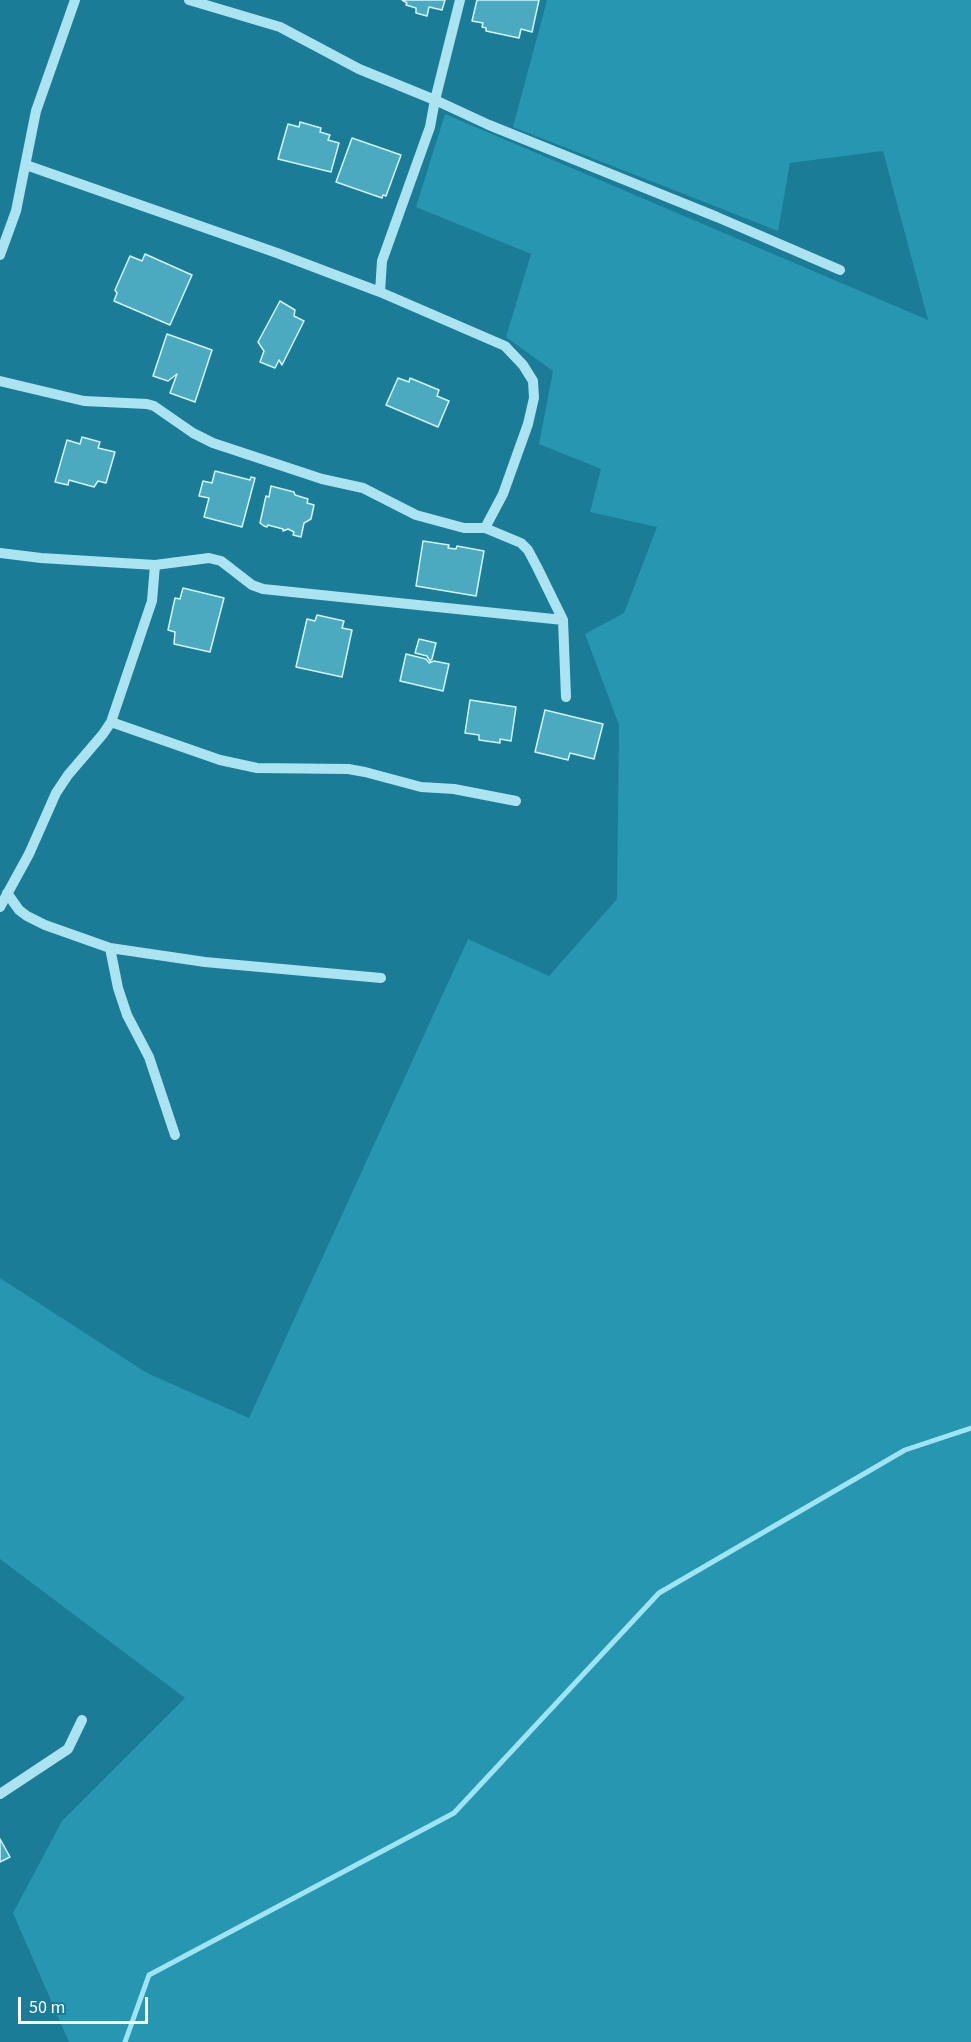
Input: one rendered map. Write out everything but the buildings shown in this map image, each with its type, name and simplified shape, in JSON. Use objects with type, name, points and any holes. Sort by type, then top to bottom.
[{"type":"street","points":[[0,255],[16,211],[36,111],[75,0]]},
{"type":"street","points":[[189,0],[280,27],[359,69],[840,270]]},
{"type":"street","points":[[380,292],[382,261],[430,127],[459,0]]},
{"type":"street","points":[[27,165],[277,253],[380,292],[505,346],[523,365],[533,381],[534,398],[528,424],[503,494],[485,528]]},
{"type":"street","points":[[0,381],[84,401],[147,404],[213,443],[322,479],[363,488],[416,514],[464,528],[485,528],[521,543],[528,550],[563,620],[566,697]]},
{"type":"street","points":[[0,553],[41,558],[155,565],[209,558],[221,561],[252,585],[263,589],[563,620]]},
{"type":"street","points":[[0,907],[29,854],[56,793],[111,722],[152,601],[155,565]]},
{"type":"street","points":[[111,722],[220,760],[257,768],[356,771],[421,787],[454,789],[516,801]]},
{"type":"street","points":[[7,893],[19,910],[27,916],[45,925],[110,948],[205,962],[381,978]]},
{"type":"street","points":[[110,948],[118,988],[128,1015],[149,1057],[175,1135]]},
{"type":"street","points":[[0,1794],[68,1749],[82,1720]]},
{"type":"shaded area","points":[[547,0],[971,0],[971,2042],[69,2042],[13,1913],[62,1821],[185,1698],[0,1559],[0,1278],[147,1373],[249,1418],[468,939],[549,976],[617,899],[619,725],[585,634],[624,613],[657,527],[590,512],[601,469],[539,444],[553,371],[506,337],[531,254],[416,207],[445,114],[928,320],[883,151],[790,163],[778,231],[513,127]]},
{"type":"waterway","points":[[125,2042],[149,1975],[454,1813],[659,1593],[905,1450],[971,1428]]}]
